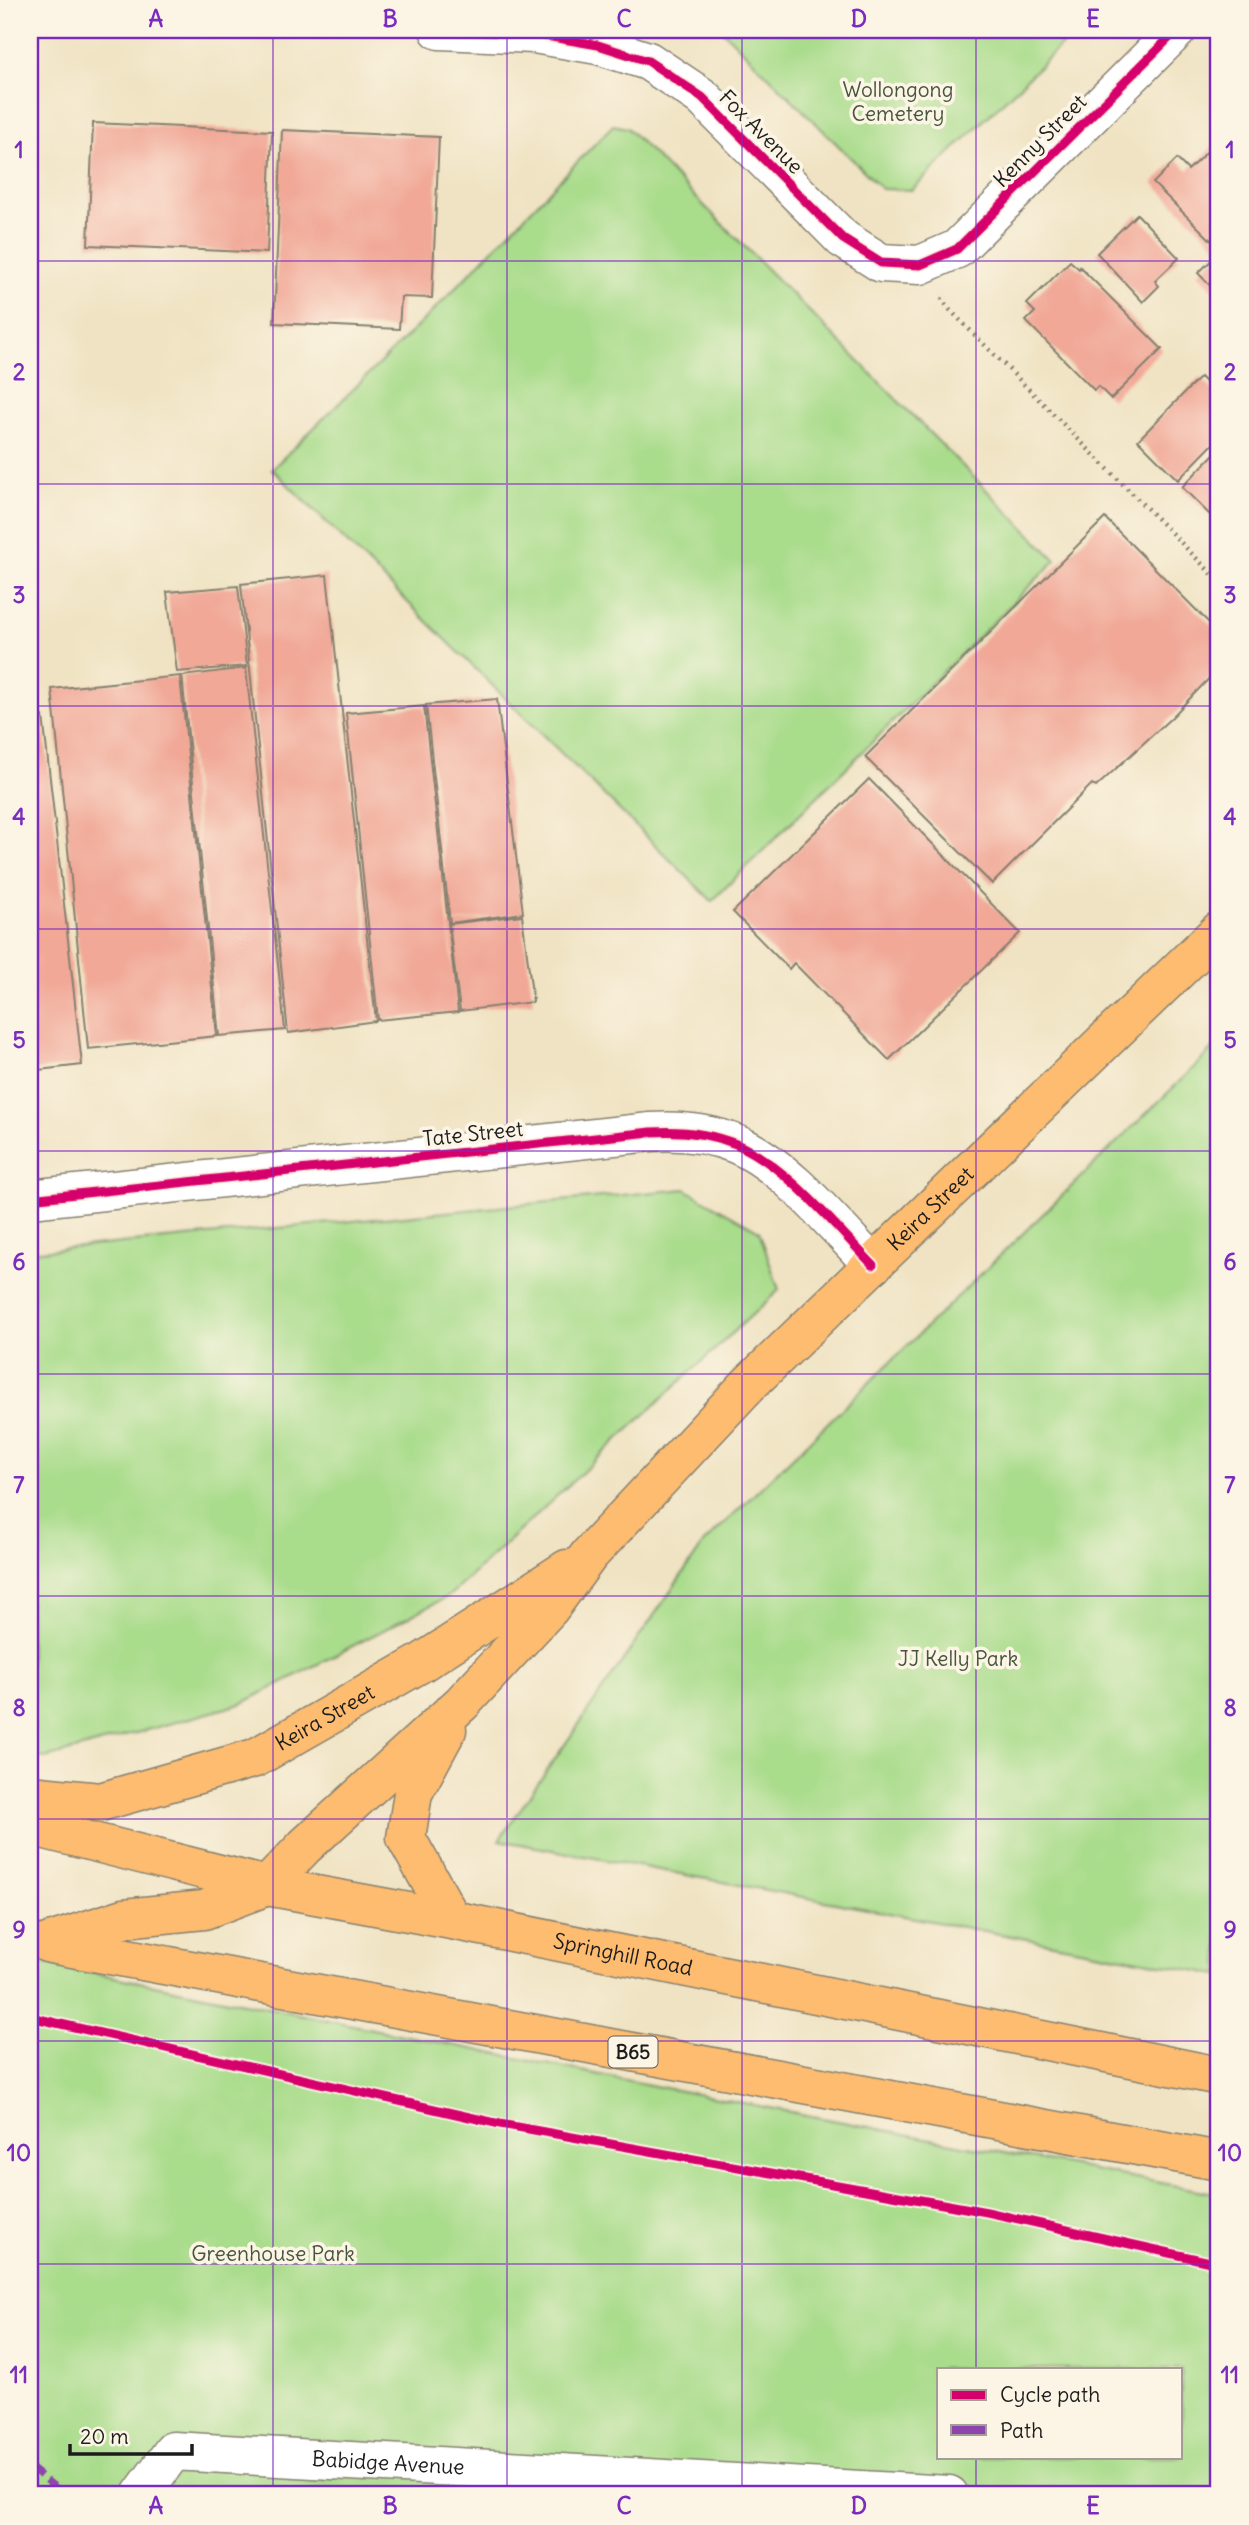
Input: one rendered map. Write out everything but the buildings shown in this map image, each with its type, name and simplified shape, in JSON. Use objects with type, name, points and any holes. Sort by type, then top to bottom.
[{"type":"main road","name":"Keira Street","points":[[267,1886],[305,1846],[462,1703],[550,1608],[589,1555],[748,1385],[1219,931]]},
{"type":"main road","name":"Keira Street","points":[[30,1796],[100,1802],[255,1758],[421,1663],[589,1555]]},
{"type":"main road","name":"Keira Street","points":[[452,1920],[406,1838],[413,1793],[462,1703]]},
{"type":"main road","name":"Springhill Road","points":[[30,1826],[267,1886],[452,1920],[1219,2076]]},
{"type":"main road","points":[[38,1941],[124,1918],[204,1910],[267,1886]]},
{"type":"main road","name":"B65","points":[[38,1941],[1219,2161]]},
{"type":"street","name":"Fox Avenue","points":[[439,30],[534,32],[598,45],[648,61],[702,97],[843,239],[881,263],[919,265]]},
{"type":"street","name":"Kenny Street","points":[[919,265],[957,249],[1177,30]]},
{"type":"street","name":"Tate Street","points":[[30,1199],[651,1132],[701,1134],[737,1144],[771,1166],[801,1190],[873,1265]]},
{"type":"street","name":"Babidge Avenue","points":[[141,2495],[173,2451],[949,2495]]},
{"type":"path","points":[[919,265],[950,310],[1219,580]]},
{"type":"green space","name":"Wollongong Cemetery","points":[[722,30],[1077,30],[912,190],[882,189]]},
{"type":"green space","points":[[613,125],[627,128],[1056,560],[712,901],[272,469],[441,303]]},
{"type":"green space","name":"JJ Kelly Park","points":[[1219,1043],[1219,1975],[499,1840],[704,1543]]},
{"type":"green space","points":[[685,1189],[759,1231],[779,1290],[449,1596],[241,1704],[46,1758],[30,1756],[30,1252]]},
{"type":"green space","name":"Greenhouse Park","points":[[30,1960],[660,2087],[1219,2194],[1219,2495],[30,2495]]},
{"type":"marked path","points":[[30,2467],[65,2495]]},
{"type":"cycle path","points":[[439,30],[534,34],[598,45],[648,61],[702,97],[843,239],[881,263],[920,265],[957,249],[1177,30]]},
{"type":"cycle path","points":[[30,1199],[672,1131],[715,1137],[754,1153],[791,1181],[873,1265]]},
{"type":"cycle path","points":[[30,2017],[500,2124],[987,2212],[1219,2264]]}]
